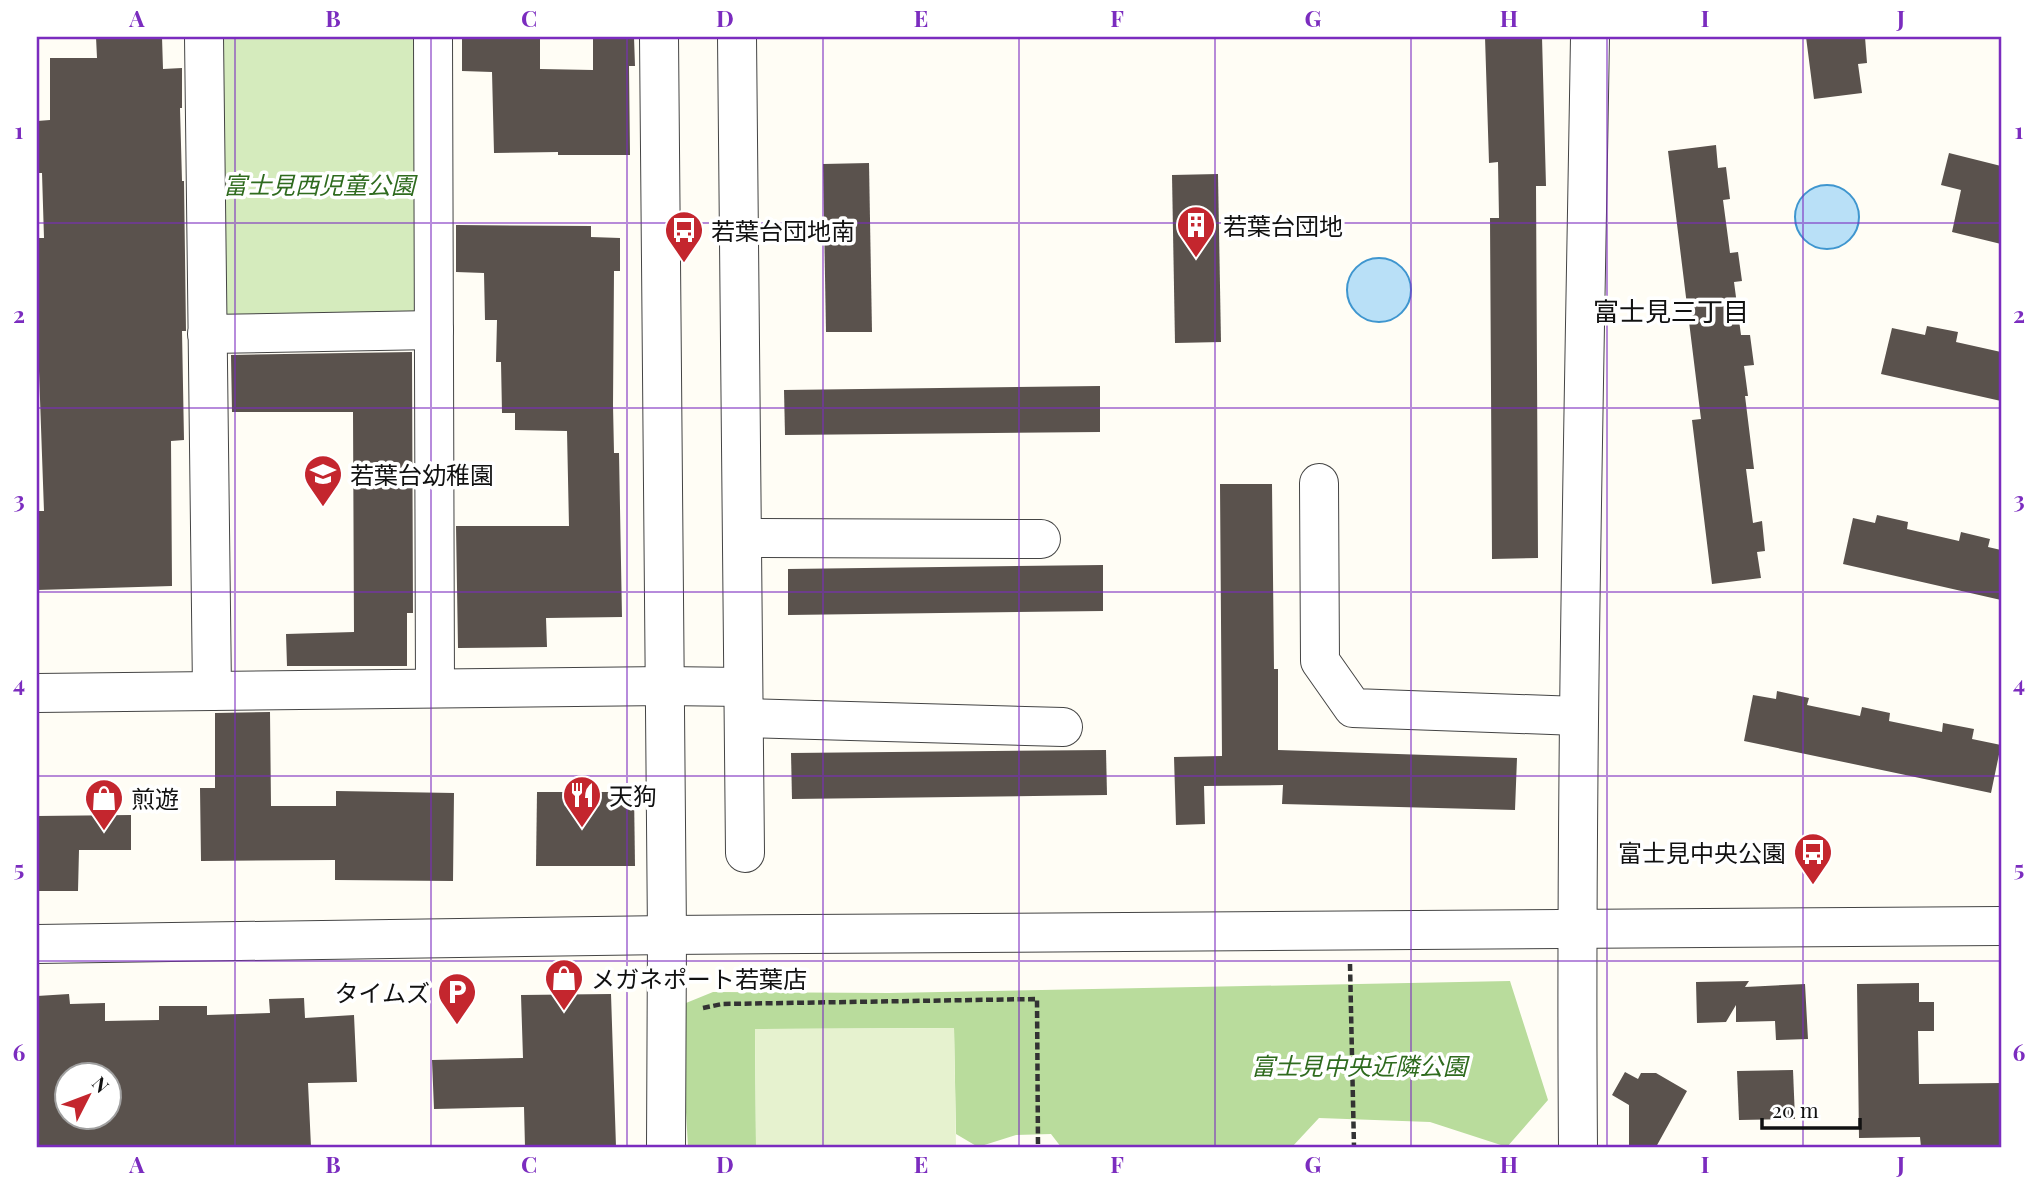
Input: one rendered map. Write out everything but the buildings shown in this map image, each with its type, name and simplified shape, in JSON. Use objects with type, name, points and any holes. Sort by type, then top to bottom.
[{"type":"street","points":[[204,37],[212,691]]},
{"type":"street","points":[[433,37],[435,688]]},
{"type":"street","points":[[659,37],[667,935],[666,1147]]},
{"type":"street","points":[[737,37],[745,853]]},
{"type":"street","points":[[1578,1147],[1578,716],[1590,37]]},
{"type":"street","points":[[207,334],[434,330]]},
{"type":"street","points":[[1320,483],[1320,661],[1353,708],[1578,716]]},
{"type":"street","points":[[742,538],[1041,539]]},
{"type":"street","points":[[37,693],[665,686],[743,702],[1063,727]]},
{"type":"street","points":[[37,944],[667,935],[2001,926]]},
{"type":"path","points":[[1350,932],[1354,1147]]},
{"type":"path","points":[[697,1009],[722,1004],[1037,999],[1038,1147]]},
{"type":"green space","name":"富士見西児童公園","points":[[204,37],[433,37],[434,330],[207,334]]},
{"type":"green space","name":"富士見中央近隣公園","points":[[1510,981],[1548,1100],[1507,1147],[1430,1122],[1319,1118],[1292,1147],[1061,1147],[1051,1134],[1016,1135],[978,1147],[956,1134],[954,1028],[755,1029],[756,1147],[688,1147],[684,1077],[686,1003],[713,992],[889,993]]},
{"type":"green space","points":[[954,1028],[956,1147],[756,1147],[755,1029]]},
{"type":"water","points":[[1821,185],[1833,185],[1850,194],[1857,205],[1857,229],[1850,240],[1833,249],[1821,249],[1809,244],[1800,235],[1795,223],[1795,211],[1800,199],[1809,190]]},
{"type":"water","points":[[1373,258],[1385,258],[1402,267],[1409,278],[1409,302],[1402,313],[1385,322],[1373,322],[1361,317],[1352,308],[1347,296],[1347,284],[1352,272],[1361,263]]},
{"type":"place","name":"若葉台団地","points":[[1196,259]]},
{"type":"place","name":"若葉台団地南","points":[[684,264]]},
{"type":"place","name":"若葉台幼稚園","points":[[323,508]]},
{"type":"place","name":"天狗","points":[[582,829]]},
{"type":"place","name":"煎遊","points":[[104,832]]},
{"type":"place","name":"富士見中央公園","points":[[1813,886]]},
{"type":"place","name":"メガネポート若葉店","points":[[564,1012]]},
{"type":"place","name":"タイムズ","points":[[457,1026]]},
{"type":"district","name":"富士見三丁目","points":[[1671,310]]}]
